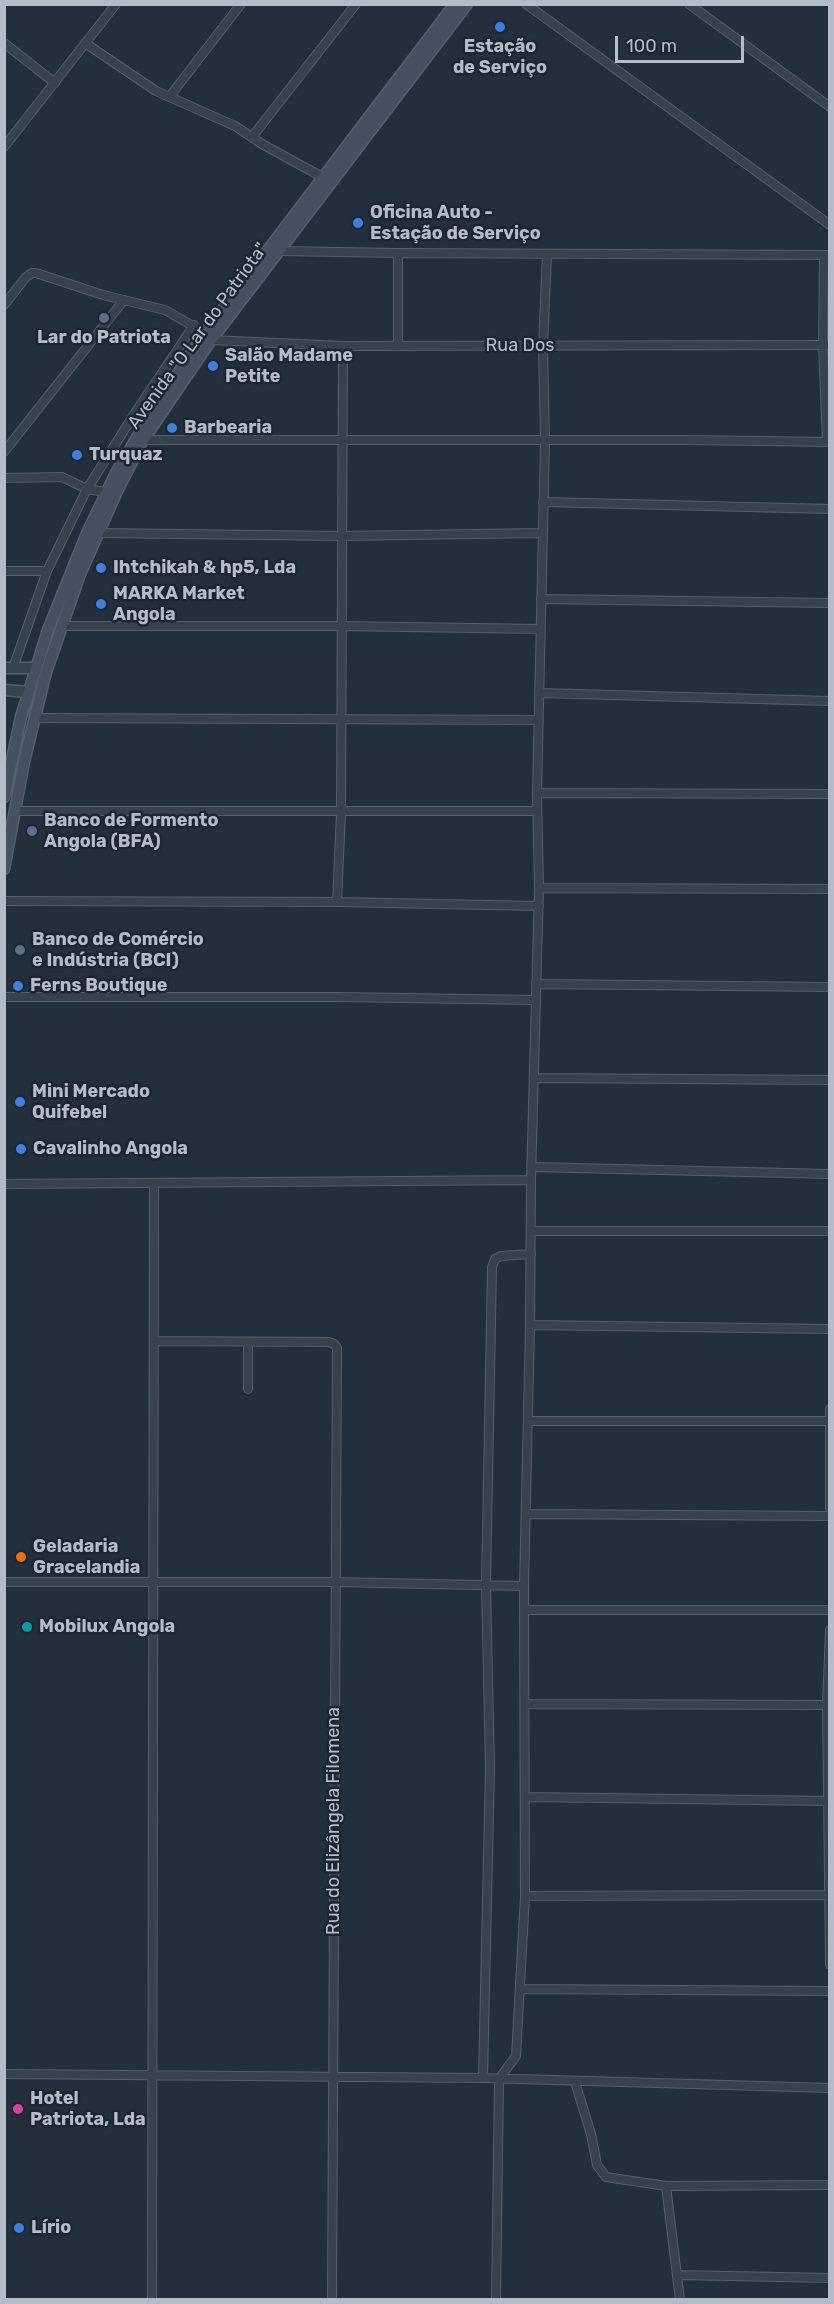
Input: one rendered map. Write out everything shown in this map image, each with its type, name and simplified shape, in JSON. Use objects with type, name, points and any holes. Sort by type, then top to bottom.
[{"type":"main road","name":"Avenida \"O Lar do Patriota\"","points":[[4,797],[28,692],[36,668],[79,551],[106,492],[152,412],[455,4]]},
{"type":"main road","name":"Avenida \"O Lar do Patriota\"","points":[[4,869],[34,718],[46,672],[98,533],[143,440],[208,337],[279,251],[467,4]]},
{"type":"street","points":[[4,147],[117,4]]},
{"type":"street","points":[[170,96],[241,4]]},
{"type":"street","points":[[252,137],[356,4]]},
{"type":"street","points":[[526,4],[830,225]]},
{"type":"street","points":[[689,4],[830,107]]},
{"type":"street","points":[[85,43],[156,91],[235,126],[324,178]]},
{"type":"street","points":[[4,44],[55,83]]},
{"type":"street","points":[[143,440],[828,442],[827,255],[279,251]]},
{"type":"street","points":[[398,253],[398,346]]},
{"type":"street","points":[[496,2300],[499,2079],[516,2056],[525,1896],[524,1586],[531,1180],[539,906],[537,793],[545,441],[543,346],[547,254]]},
{"type":"street","points":[[4,305],[26,277],[32,273],[165,310],[194,325],[208,337]]},
{"type":"street","points":[[4,452],[124,300]]},
{"type":"street","points":[[36,668],[9,668],[46,571],[87,489],[194,325]]},
{"type":"street","name":"Rua Dos","points":[[208,337],[343,346],[826,345]]},
{"type":"street","points":[[337,902],[341,813],[340,626],[343,346]]},
{"type":"street","points":[[4,478],[62,477],[87,489],[106,492]]},
{"type":"street","points":[[543,502],[830,508]]},
{"type":"street","points":[[98,533],[341,536],[542,533]]},
{"type":"street","points":[[4,571],[46,571]]},
{"type":"street","points":[[542,599],[830,603]]},
{"type":"street","points":[[62,626],[541,629]]},
{"type":"street","points":[[4,690],[28,692]]},
{"type":"street","points":[[540,693],[830,701]]},
{"type":"street","points":[[34,718],[539,720]]},
{"type":"street","points":[[537,793],[830,794]]},
{"type":"street","points":[[15,811],[537,812]]},
{"type":"street","points":[[539,888],[830,889]]},
{"type":"street","points":[[4,901],[337,902],[539,906]]},
{"type":"street","points":[[536,984],[830,987]]},
{"type":"street","points":[[4,997],[337,997],[535,1000]]},
{"type":"street","points":[[535,1078],[830,1080]]},
{"type":"street","points":[[532,1167],[830,1174]]},
{"type":"street","points":[[4,1184],[531,1180]]},
{"type":"street","points":[[152,2300],[154,1183]]},
{"type":"street","points":[[531,1231],[830,1231]]},
{"type":"street","points":[[483,2079],[490,1767],[486,1585],[492,1267],[495,1259],[501,1256],[531,1254]]},
{"type":"street","points":[[530,1325],[830,1329]]},
{"type":"street","points":[[155,1341],[248,1342],[248,1389]]},
{"type":"street","name":"Rua do Elizângela Filomena","points":[[248,1342],[329,1342],[337,1348],[332,2300]]},
{"type":"street","points":[[830,1409],[830,1508]]},
{"type":"street","points":[[528,1421],[829,1421]]},
{"type":"street","points":[[526,1514],[830,1516]]},
{"type":"street","points":[[4,1582],[335,1582],[524,1586]]},
{"type":"street","points":[[525,1610],[830,1610]]},
{"type":"street","points":[[830,1630],[828,1705],[830,1965]]},
{"type":"street","points":[[526,1704],[828,1705]]},
{"type":"street","points":[[526,1797],[829,1800]]},
{"type":"street","points":[[525,1896],[829,1895]]},
{"type":"street","points":[[520,1989],[830,1991]]},
{"type":"street","points":[[4,2074],[499,2079],[830,2088]]},
{"type":"street","points":[[575,2082],[600,2172],[606,2177],[666,2186],[830,2185]]},
{"type":"street","points":[[666,2186],[680,2300]]},
{"type":"street","points":[[678,2275],[830,2278]]},
{"type":"place","name":"Estação de Serviço","points":[[500,27]]},
{"type":"place","name":"Oficina Auto - Estação de Serviço","points":[[358,223]]},
{"type":"place","name":"Lar do Patriota","points":[[104,318]]},
{"type":"place","name":"Salão Madame Petite","points":[[213,366]]},
{"type":"place","name":"Barbearia","points":[[172,428]]},
{"type":"place","name":"Turquaz","points":[[77,455]]},
{"type":"place","name":"Ihtchikah & hp5, Lda","points":[[101,568]]},
{"type":"place","name":"MARKA Market Angola","points":[[101,604]]},
{"type":"place","name":"Banco de Formento Angola (BFA)","points":[[32,831]]},
{"type":"place","name":"Banco de Comércio e Indústria (BCI)","points":[[20,950]]},
{"type":"place","name":"Ferns Boutique","points":[[18,986]]},
{"type":"place","name":"Mini Mercado Quifebel","points":[[20,1102]]},
{"type":"place","name":"Cavalinho Angola","points":[[21,1149]]},
{"type":"place","name":"Geladaria Gracelandia","points":[[21,1557]]},
{"type":"place","name":"Mobilux Angola","points":[[27,1627]]},
{"type":"place","name":"Hotel Patriota, Lda","points":[[18,2109]]},
{"type":"place","name":"Lírio","points":[[19,2228]]}]
